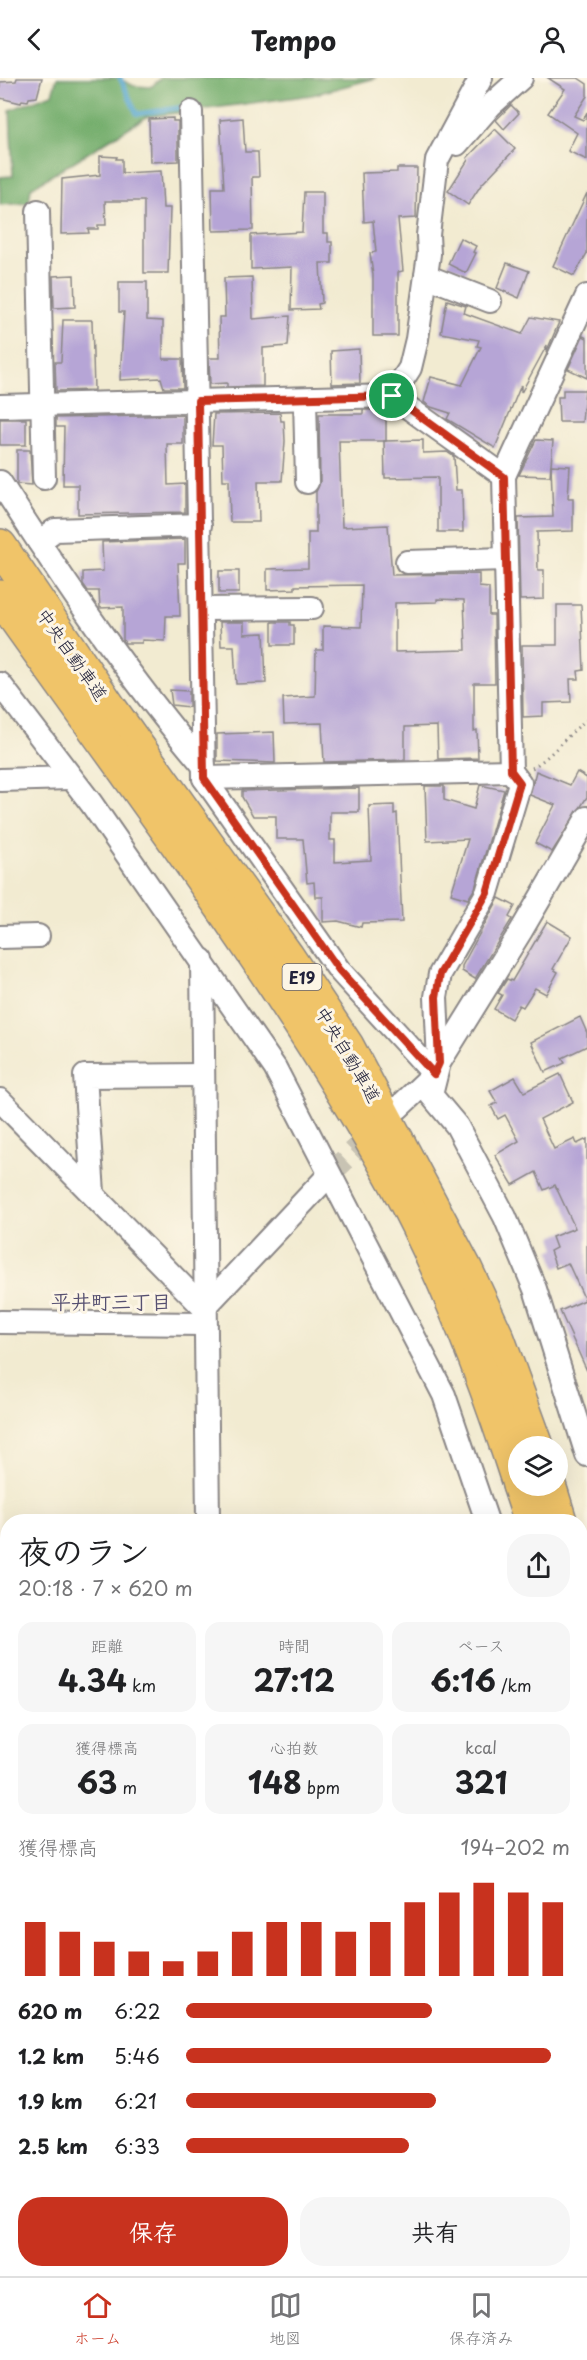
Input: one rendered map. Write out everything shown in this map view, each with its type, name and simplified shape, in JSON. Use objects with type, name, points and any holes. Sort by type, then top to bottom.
[{"type":"highway","name":"中央自動車道","points":[[0,546],[110,708],[287,956],[347,1046],[466,1270],[498,1339],[533,1436]]},
{"type":"highway","name":"中央自動車道","points":[[0,597],[282,994],[340,1089],[396,1184],[442,1280],[493,1403],[508,1450]]},
{"type":"highway","name":"中央自動車道","points":[[523,1496],[529,1514]]},
{"type":"highway","points":[[552,1496],[558,1514]]},
{"type":"street","points":[[392,396],[410,368],[417,339],[426,276],[437,160],[481,78]]},
{"type":"street","points":[[437,160],[457,144],[491,105],[521,78]]},
{"type":"street","points":[[191,112],[204,772]]},
{"type":"street","points":[[38,211],[44,478]]},
{"type":"street","points":[[426,276],[490,301]]},
{"type":"street","points":[[587,296],[504,477],[511,771],[520,783],[487,893],[440,974],[436,997],[436,1068],[431,1095],[457,1126],[505,1216],[577,1391],[587,1455]]},
{"type":"street","points":[[0,406],[392,396],[504,477]]},
{"type":"street","points":[[305,399],[307,482]]},
{"type":"street","points":[[0,482],[39,542],[204,772],[339,970],[436,1068]]},
{"type":"street","points":[[39,542],[55,530],[200,525]]},
{"type":"street","points":[[407,562],[505,559]]},
{"type":"street","points":[[202,609],[312,608]]},
{"type":"street","points":[[0,684],[202,960],[275,1068],[444,1395],[485,1514]]},
{"type":"street","points":[[204,772],[511,771]]},
{"type":"street","points":[[0,780],[70,778]]},
{"type":"street","points":[[398,1108],[436,1068],[521,932],[587,818]]},
{"type":"street","points":[[0,937],[38,936]]},
{"type":"street","points":[[202,960],[208,1514]]},
{"type":"street","points":[[93,1193],[85,1076],[203,1075]]},
{"type":"street","points":[[0,1100],[93,1193],[204,1316]]},
{"type":"street","points":[[0,1322],[204,1316],[329,1175]]},
{"type":"path","points":[[511,771],[525,772],[548,758],[574,729],[587,720]]},
{"type":"green space","points":[[57,78],[118,78],[134,86],[151,87],[161,78],[376,78],[312,95],[146,117],[31,188],[29,203],[0,205],[0,177],[13,176],[10,110],[52,94]]},
{"type":"building","points":[[17,78],[42,78],[37,97],[29,98],[28,101],[22,100],[21,103],[0,98],[0,82],[16,81]]},
{"type":"building","points":[[548,78],[578,78],[587,84],[587,96],[574,116],[583,120],[587,112],[587,160],[568,151],[577,133],[548,113],[565,89]]},
{"type":"building","points":[[511,105],[519,113],[504,129],[496,120]]},
{"type":"building","points":[[173,118],[173,121],[178,121],[178,161],[150,162],[149,119]]},
{"type":"building","points":[[243,118],[245,152],[258,152],[259,177],[252,177],[253,230],[213,231],[212,188],[224,188],[220,120]]},
{"type":"building","points":[[495,129],[515,149],[481,185],[468,205],[448,191],[468,160],[467,158]]},
{"type":"building","points":[[100,156],[122,159],[122,173],[161,171],[163,208],[170,208],[168,273],[144,273],[144,201],[105,201],[106,225],[98,225],[98,229],[88,229],[89,233],[61,234],[62,179],[100,175]]},
{"type":"building","points":[[397,168],[417,168],[416,218],[398,219],[403,271],[398,272],[398,336],[373,336],[373,275],[370,253],[376,252],[373,221],[364,222],[362,173],[397,172]]},
{"type":"building","points":[[304,192],[323,192],[323,233],[328,233],[328,242],[332,242],[332,263],[320,263],[322,303],[318,304],[319,309],[291,310],[292,267],[251,269],[251,235],[302,232]]},
{"type":"building","points":[[587,193],[587,253],[574,276],[553,266]]},
{"type":"building","points":[[460,238],[476,246],[473,252],[476,253],[466,273],[448,264]]},
{"type":"building","points":[[507,263],[529,271],[519,298],[497,288]]},
{"type":"building","points":[[74,275],[75,307],[54,308],[53,276]]},
{"type":"building","points":[[252,277],[253,319],[290,316],[288,346],[263,348],[263,386],[227,387],[227,383],[210,384],[209,358],[220,358],[219,317],[225,317],[224,278]]},
{"type":"building","points":[[119,282],[147,282],[147,320],[163,321],[163,359],[182,359],[183,388],[164,388],[161,378],[120,380],[124,312],[119,312]]},
{"type":"building","points":[[447,300],[466,306],[464,313],[522,334],[531,317],[559,322],[546,353],[547,345],[521,393],[521,385],[495,448],[447,419],[450,413],[431,407],[424,402],[431,377],[462,385],[481,347],[477,346],[479,340],[441,333]]},
{"type":"building","points":[[63,320],[92,320],[94,390],[56,391],[55,362],[61,362]]},
{"type":"building","points":[[583,336],[587,338],[587,378],[568,369]]},
{"type":"building","points":[[359,349],[360,383],[332,384],[331,351]]},
{"type":"building","points":[[563,390],[585,390],[582,422],[559,422],[558,397],[563,397]]},
{"type":"building","points":[[363,410],[386,410],[386,441],[339,441],[342,527],[388,525],[392,575],[479,574],[479,587],[489,588],[489,615],[494,615],[495,683],[474,683],[474,731],[477,730],[478,758],[438,759],[437,726],[405,727],[405,760],[324,762],[322,723],[284,724],[283,698],[315,696],[316,650],[323,650],[323,626],[361,627],[362,585],[295,586],[295,589],[267,590],[267,569],[308,568],[308,533],[316,533],[316,492],[320,482],[319,414],[363,414]],"holes":[[[437,599],[464,600],[466,650],[395,652],[395,603],[437,602]]]},
{"type":"building","points":[[280,413],[281,421],[284,421],[285,441],[282,481],[258,481],[259,522],[230,522],[229,480],[223,480],[222,445],[212,445],[214,414]]},
{"type":"building","points":[[183,415],[183,444],[167,444],[168,485],[185,484],[185,512],[78,514],[78,485],[63,485],[64,427],[56,427],[56,418]]},
{"type":"building","points":[[0,419],[26,419],[26,445],[0,445]]},
{"type":"building","points":[[423,440],[423,453],[447,452],[454,457],[456,490],[462,490],[463,532],[438,532],[438,477],[385,478],[384,441]]},
{"type":"building","points":[[536,440],[553,441],[550,476],[519,475]]},
{"type":"building","points":[[17,450],[30,450],[32,485],[17,484]]},
{"type":"building","points":[[551,465],[570,466],[568,498],[573,498],[573,531],[537,532],[538,570],[544,570],[544,599],[520,600],[518,518],[553,517]]},
{"type":"building","points":[[185,539],[185,563],[178,563],[180,616],[166,616],[165,641],[142,640],[142,643],[125,643],[123,640],[123,607],[100,608],[99,591],[88,591],[83,584],[83,572],[103,571],[102,542]]},
{"type":"building","points":[[219,571],[239,571],[239,593],[219,593]]},
{"type":"building","points":[[557,605],[581,605],[584,670],[578,671],[579,679],[570,679],[571,702],[543,703],[543,716],[523,717],[522,645],[557,645]]},
{"type":"building","points":[[220,622],[244,622],[244,634],[264,633],[266,683],[236,684],[234,646],[221,646]]},
{"type":"building","points":[[272,622],[290,622],[290,625],[294,625],[294,645],[272,645]]},
{"type":"building","points":[[170,690],[189,691],[189,707],[172,705]]},
{"type":"building","points":[[274,732],[275,763],[217,761],[217,734]]},
{"type":"building","points":[[536,771],[570,785],[577,772],[587,778],[587,797],[552,852],[535,843],[555,805],[530,795]]},
{"type":"building","points":[[480,785],[504,790],[475,888],[468,899],[451,894],[468,839],[427,841],[425,786],[444,786],[444,800],[474,809]]},
{"type":"building","points":[[359,788],[359,812],[330,812],[330,840],[335,840],[335,862],[371,860],[369,806],[394,805],[394,814],[397,813],[402,922],[362,923],[361,927],[338,921],[323,922],[323,897],[315,897],[314,882],[307,883],[303,839],[276,839],[276,816],[253,816],[242,797],[242,791]]},
{"type":"building","points":[[499,898],[515,906],[509,917],[512,919],[475,979],[462,971],[462,966]]},
{"type":"building","points":[[547,921],[572,936],[553,969],[558,972],[546,994],[535,988],[523,1007],[519,1005],[511,1019],[494,1009],[502,995],[498,993],[507,979],[512,981]]},
{"type":"building","points":[[580,1017],[587,1033],[587,1046],[562,1058],[565,1063],[545,1072],[531,1042]]},
{"type":"building","points":[[560,1074],[573,1102],[540,1119],[554,1149],[575,1139],[577,1144],[587,1139],[587,1371],[560,1311],[585,1300],[568,1263],[556,1268],[550,1251],[556,1248],[552,1237],[575,1228],[555,1185],[544,1190],[536,1172],[513,1185],[495,1155],[519,1141],[505,1115],[498,1119],[491,1106],[497,1103],[490,1091],[515,1077],[524,1092]]},
{"type":"waterway","points":[[120,78],[137,114],[184,107]]},
{"type":"tunnel","points":[[329,1175],[378,1128]]},
{"type":"district","name":"平井町三丁目","points":[[111,1301]]},
{"type":"route","points":[[392,396],[504,477],[511,771],[520,783],[487,893],[440,974],[436,997],[439,1063],[434,1074],[339,970],[204,778],[198,401],[350,399],[392,396]]}]
